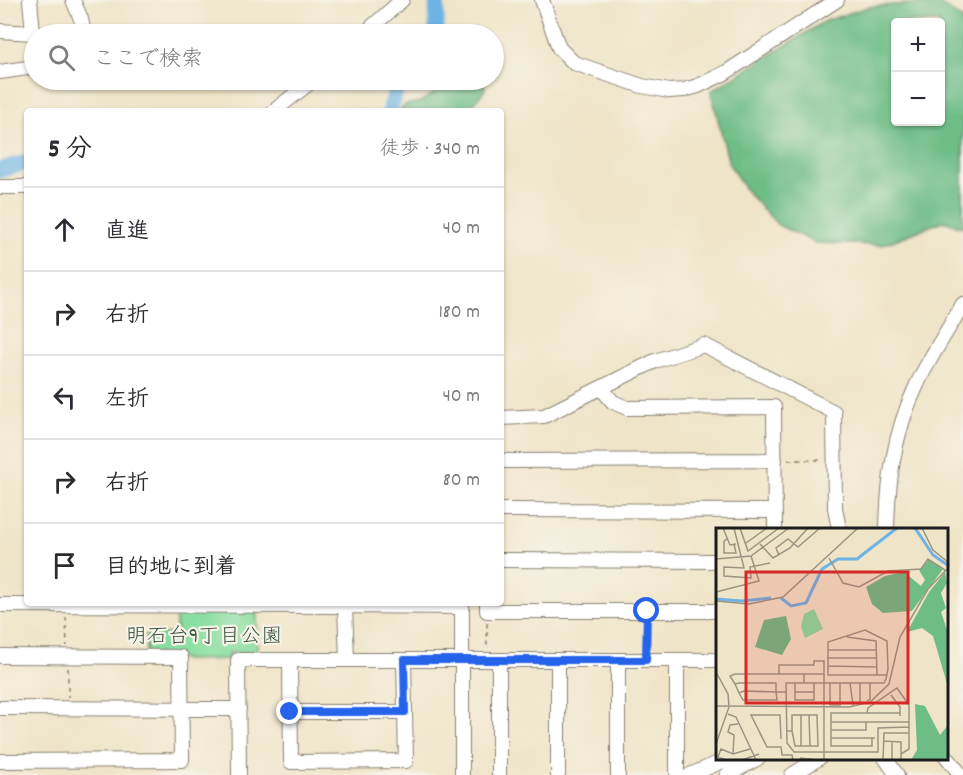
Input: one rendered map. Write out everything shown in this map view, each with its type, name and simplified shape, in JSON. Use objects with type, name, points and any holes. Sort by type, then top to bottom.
[{"type":"street","points":[[30,0],[32,24]]},
{"type":"street","points":[[73,0],[82,24]]},
{"type":"street","points":[[375,24],[402,0]]},
{"type":"street","points":[[542,0],[559,48],[574,63],[642,86],[669,91],[698,86],[725,73],[837,0]]},
{"type":"street","points":[[0,31],[24,32]]},
{"type":"street","points":[[0,72],[24,68]]},
{"type":"street","points":[[278,108],[300,90]]},
{"type":"street","points":[[0,187],[24,187]]},
{"type":"street","points":[[887,528],[889,483],[900,427],[915,387],[963,304]]},
{"type":"street","points":[[504,417],[544,416],[655,361],[704,345],[834,412],[835,508],[839,528]]},
{"type":"street","points":[[601,388],[613,402],[627,408],[774,408],[775,528]]},
{"type":"street","points":[[504,461],[775,460]]},
{"type":"street","points":[[504,510],[775,511]]},
{"type":"street","points":[[504,560],[716,561]]},
{"type":"street","points":[[0,605],[24,605]]},
{"type":"street","points":[[345,606],[347,660]]},
{"type":"street","points":[[462,606],[462,775]]},
{"type":"street","points":[[487,607],[716,611]]},
{"type":"street","points":[[0,656],[181,657],[182,760],[0,761]]},
{"type":"street","points":[[238,775],[238,660],[716,660]]},
{"type":"street","points":[[290,660],[291,762],[406,761],[404,660]]},
{"type":"street","points":[[493,660],[499,775]]},
{"type":"street","points":[[558,660],[558,775]]},
{"type":"street","points":[[618,660],[618,775]]},
{"type":"street","points":[[677,660],[677,775]]},
{"type":"street","points":[[0,708],[239,709]]},
{"type":"street","points":[[290,712],[405,712]]},
{"type":"street","points":[[948,759],[961,775]]},
{"type":"street","points":[[30,760],[31,775]]},
{"type":"street","points":[[690,775],[728,760]]},
{"type":"street","points":[[728,775],[756,760]]},
{"type":"street","points":[[792,775],[817,760]]},
{"type":"street","points":[[886,760],[895,774]]},
{"type":"path","points":[[775,460],[834,460]]},
{"type":"path","points":[[487,607],[493,660]]},
{"type":"path","points":[[646,660],[647,611]]},
{"type":"green space","points":[[937,2],[963,20],[963,227],[943,221],[882,245],[815,243],[778,225],[747,192],[729,164],[711,91],[825,21],[868,7]]},
{"type":"green space","points":[[439,90],[485,90],[470,108],[402,108],[405,105],[420,102]]},
{"type":"green space","name":"明石台9丁目公園","points":[[257,609],[257,652],[229,653],[229,659],[185,660],[146,652],[146,634],[176,634],[176,610]]},
{"type":"waterway","points":[[436,24],[437,0]]},
{"type":"waterway","points":[[391,108],[397,90]]},
{"type":"waterway","points":[[0,170],[24,163]]},
{"type":"route","points":[[290,712],[405,712],[404,660],[646,660],[647,611]]}]
